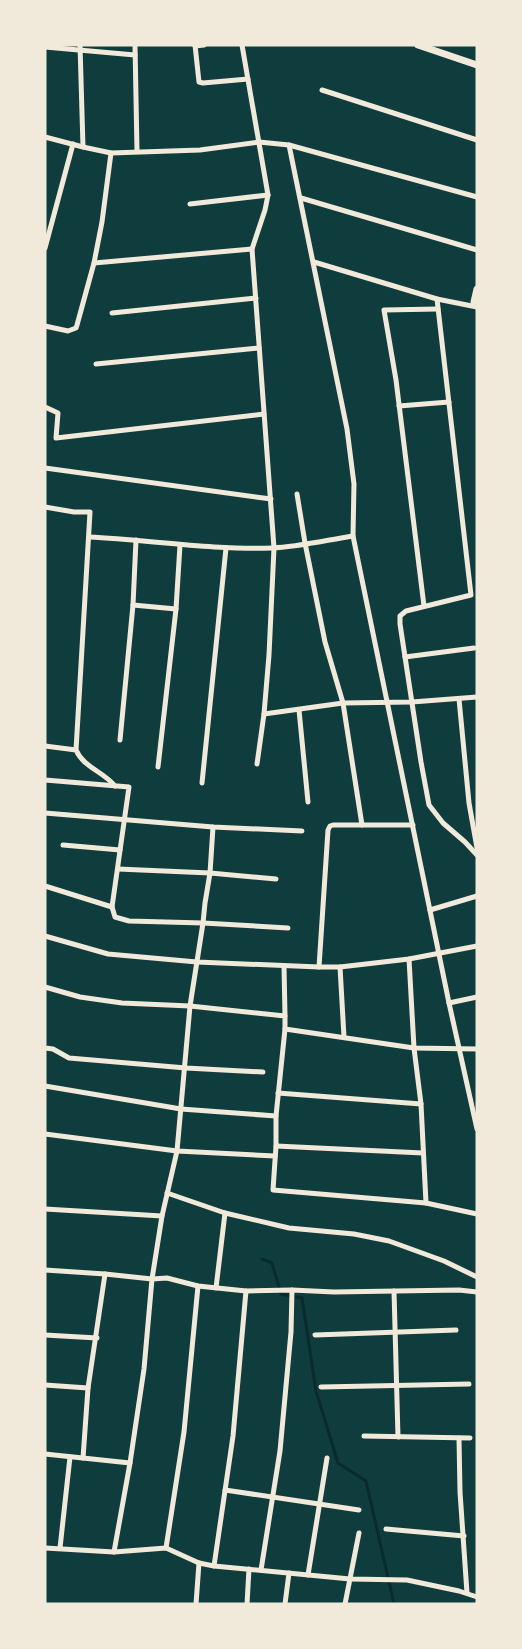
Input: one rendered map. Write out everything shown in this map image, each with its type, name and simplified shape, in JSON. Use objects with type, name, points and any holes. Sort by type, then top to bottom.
[{"type":"street","points":[[135,45],[137,151]]},
{"type":"street","points":[[204,45],[195,46],[199,82],[248,79]]},
{"type":"street","points":[[242,45],[268,195],[252,249],[274,548],[269,655],[257,764]]},
{"type":"street","points":[[418,45],[477,65]]},
{"type":"street","points":[[45,47],[80,48],[135,55]]},
{"type":"street","points":[[80,48],[83,147]]},
{"type":"street","points":[[322,90],[477,140]]},
{"type":"street","points":[[45,137],[111,153],[200,150],[260,142],[289,145],[477,197]]},
{"type":"street","points":[[45,248],[73,144]]},
{"type":"street","points":[[289,145],[347,429],[354,484],[353,536],[477,1129]]},
{"type":"street","points":[[45,326],[68,331],[76,328],[94,264],[111,153]]},
{"type":"street","points":[[190,204],[268,195]]},
{"type":"street","points":[[301,198],[477,250]]},
{"type":"street","points":[[94,264],[252,249]]},
{"type":"street","points":[[314,262],[437,299],[477,306]]},
{"type":"street","points":[[477,289],[474,302],[477,306]]},
{"type":"street","points":[[112,313],[255,298]]},
{"type":"street","points":[[437,299],[471,595],[406,610],[400,616],[399,624],[429,806],[443,823],[477,855]]},
{"type":"street","points":[[424,606],[399,406],[384,310],[438,309]]},
{"type":"street","points":[[96,364],[260,348]]},
{"type":"street","points":[[399,406],[449,402]]},
{"type":"street","points":[[45,407],[58,413],[56,438],[264,414]]},
{"type":"street","points":[[45,468],[271,499]]},
{"type":"street","points":[[297,494],[325,642],[343,703],[362,825]]},
{"type":"street","points":[[45,507],[90,512],[76,750],[84,762],[109,778],[115,786]]},
{"type":"street","points":[[89,537],[226,548],[274,548],[353,536]]},
{"type":"street","points":[[120,740],[133,605],[136,540]]},
{"type":"street","points":[[158,767],[176,609],[180,545]]},
{"type":"street","points":[[202,783],[226,548]]},
{"type":"street","points":[[133,605],[176,609]]},
{"type":"street","points":[[405,657],[474,648]]},
{"type":"street","points":[[264,714],[343,703],[412,702],[477,697]]},
{"type":"street","points":[[459,699],[469,803],[477,848]]},
{"type":"street","points":[[299,710],[308,802]]},
{"type":"street","points":[[45,746],[76,750]]},
{"type":"street","points":[[45,780],[129,787],[112,907],[115,917],[129,921],[288,928]]},
{"type":"street","points":[[45,813],[213,827],[302,831]]},
{"type":"street","points":[[319,967],[330,826],[413,825]]},
{"type":"street","points":[[114,1552],[144,1369],[152,1279],[162,1216],[177,1151],[190,1006],[210,873],[213,827]]},
{"type":"street","points":[[63,845],[120,850]]},
{"type":"street","points":[[118,869],[210,873],[276,879]]},
{"type":"street","points":[[45,886],[112,907]]},
{"type":"street","points":[[430,910],[477,896]]},
{"type":"street","points":[[45,936],[108,954],[197,962],[319,967],[340,967],[409,959],[477,946]]},
{"type":"street","points":[[409,959],[414,1048],[421,1104],[426,1203]]},
{"type":"street","points":[[284,966],[285,1029],[276,1116],[273,1190],[426,1203],[477,1214]]},
{"type":"street","points":[[340,967],[344,1037]]},
{"type":"street","points":[[45,987],[105,1001],[190,1006],[285,1016]]},
{"type":"street","points":[[449,1003],[477,997]]},
{"type":"street","points":[[285,1029],[414,1048],[477,1049]]},
{"type":"street","points":[[45,1048],[69,1058],[263,1072]]},
{"type":"street","points":[[45,1086],[181,1109],[276,1116]]},
{"type":"street","points":[[278,1093],[421,1104]]},
{"type":"street","points":[[45,1134],[177,1151],[275,1156]]},
{"type":"street","points":[[276,1146],[423,1153]]},
{"type":"street","points":[[167,1193],[225,1213],[289,1228],[354,1234],[388,1240],[444,1261],[477,1277]]},
{"type":"street","points":[[45,1209],[162,1216]]},
{"type":"street","points":[[216,1288],[225,1213]]},
{"type":"street","points":[[45,1270],[152,1279],[167,1278],[198,1286],[246,1291],[459,1290],[477,1292]]},
{"type":"street","points":[[83,1458],[88,1388],[105,1274]]},
{"type":"street","points":[[166,1548],[184,1432],[198,1286]]},
{"type":"street","points":[[214,1566],[233,1436],[246,1291]]},
{"type":"street","points":[[261,1570],[281,1439],[291,1332],[292,1291]]},
{"type":"street","points":[[394,1291],[398,1437]]},
{"type":"street","points":[[315,1335],[456,1330]]},
{"type":"street","points":[[45,1335],[97,1338]]},
{"type":"street","points":[[321,1387],[469,1384]]},
{"type":"street","points":[[45,1385],[88,1388]]},
{"type":"street","points":[[364,1436],[470,1438]]},
{"type":"street","points":[[459,1438],[467,1593]]},
{"type":"street","points":[[45,1454],[130,1463]]},
{"type":"street","points":[[60,1548],[70,1457]]},
{"type":"street","points":[[308,1575],[327,1458]]},
{"type":"street","points":[[225,1490],[359,1510]]},
{"type":"street","points":[[386,1529],[464,1536]]},
{"type":"street","points":[[345,1604],[359,1533]]},
{"type":"street","points":[[45,1548],[114,1552],[166,1548],[199,1563],[214,1566],[350,1579],[407,1580],[477,1596]]},
{"type":"street","points":[[196,1604],[199,1563]]},
{"type":"street","points":[[247,1604],[249,1569]]},
{"type":"street","points":[[285,1604],[288,1573]]},
{"type":"waterway","points":[[262,1259],[272,1263],[281,1294],[302,1298],[316,1391],[338,1463],[366,1481],[394,1604]]}]
